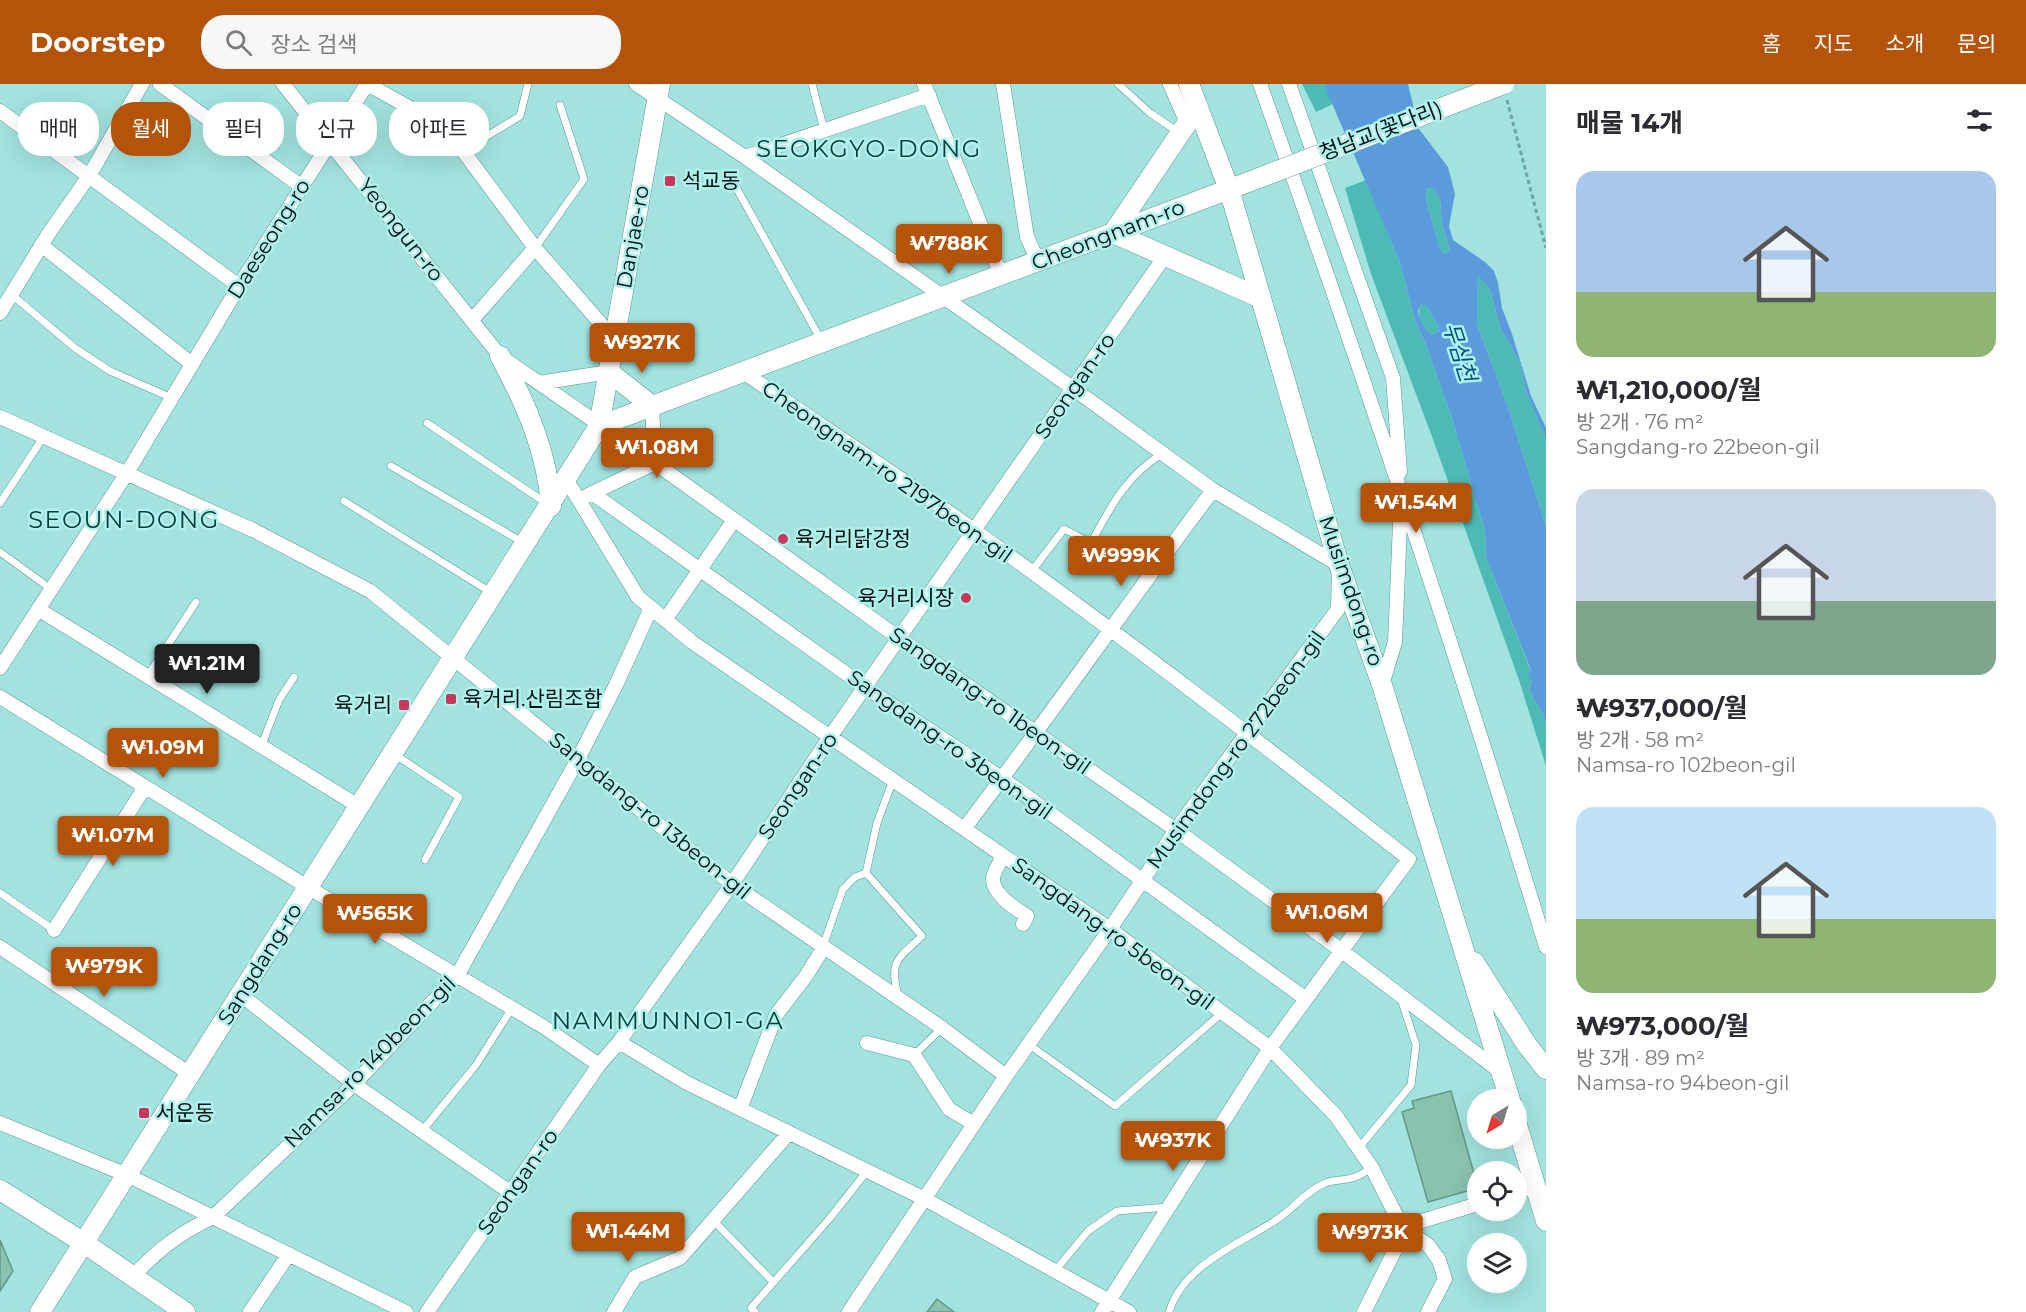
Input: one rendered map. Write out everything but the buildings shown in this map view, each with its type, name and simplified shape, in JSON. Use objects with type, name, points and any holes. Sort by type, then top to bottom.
[{"type":"main road","name":"Musimdong-ro","points":[[1189,84],[1189,121],[1229,189],[1339,565],[1382,685],[1507,1089]]},
{"type":"main road","name":"청남교(꽃다리)","points":[[1258,178],[1505,88]]},
{"type":"main road","name":"Danjae-ro","points":[[599,426],[659,92]]},
{"type":"main road","points":[[1189,121],[1113,233],[1262,298]]},
{"type":"main road","name":"Cheongnam-ro","points":[[599,426],[1258,178]]},
{"type":"main road","points":[[500,356],[531,418],[543,451],[551,506]]},
{"type":"main road","points":[[609,372],[652,406]]},
{"type":"main road","name":"Sangdang-ro","points":[[40,1312],[551,506],[599,426]]},
{"type":"main road","points":[[1461,941],[1527,1045],[1546,1069]]},
{"type":"main road","points":[[0,1190],[84,1243],[185,1312]]},
{"type":"main road","points":[[1527,1191],[1546,1221]]},
{"type":"street","points":[[0,313],[41,245],[89,176],[142,84]]},
{"type":"street","points":[[160,84],[302,187]]},
{"type":"street","name":"Yeongun-ro","points":[[283,84],[298,102]]},
{"type":"street","points":[[367,84],[399,102]]},
{"type":"street","name":"Daeseong-ro","points":[[355,102],[367,84]]},
{"type":"street","points":[[636,84],[659,92],[745,157],[1213,490],[1339,565]]},
{"type":"street","points":[[1003,84],[1027,237],[1038,261]]},
{"type":"street","name":"Musimdong-ro","points":[[1170,84],[1189,121]]},
{"type":"street","points":[[1260,84],[1337,298],[1402,492],[1546,947]]},
{"type":"street","points":[[1289,84],[1394,378],[1402,492],[1395,642],[1382,685]]},
{"type":"street","points":[[745,157],[824,130],[926,89],[1001,275]]},
{"type":"street","points":[[0,111],[239,286]]},
{"type":"street","name":"Daeseong-ro","points":[[0,668],[127,473],[239,286],[321,156]]},
{"type":"street","name":"Yeongun-ro","points":[[342,156],[500,356],[599,426]]},
{"type":"street","points":[[468,156],[535,248],[615,340]]},
{"type":"street","points":[[41,245],[192,364]]},
{"type":"street","points":[[472,320],[535,248]]},
{"type":"street","name":"Seongan-ro","points":[[427,1312],[599,1065],[619,1041],[732,884],[830,737],[1165,256]]},
{"type":"street","points":[[539,383],[609,372]]},
{"type":"street","name":"Cheongnam-ro 2197beon-gil","points":[[742,372],[974,530],[1110,629],[1247,732],[1409,859]]},
{"type":"street","points":[[579,500],[655,463],[652,406]]},
{"type":"street","name":"Sangdang-ro 13beon-gil","points":[[0,417],[253,530],[370,591],[732,884],[942,1028],[1006,1076]]},
{"type":"street","name":"Sangdang-ro 1beon-gil","points":[[599,426],[655,463],[899,638],[1176,830],[1342,951],[1502,1073]]},
{"type":"street","name":"Sangdang-ro 5beon-gil","points":[[566,478],[638,597],[692,642],[1110,929],[1270,1048],[1336,1116],[1372,1168],[1401,1227]]},
{"type":"street","points":[[964,829],[1037,733],[1110,629],[1213,490]]},
{"type":"street","name":"Sangdang-ro 3beon-gil","points":[[592,493],[865,687],[1003,779],[1306,999]]},
{"type":"street","points":[[665,620],[734,520]]},
{"type":"street","name":"Musimdong-ro 272beon-gil","points":[[849,1312],[1006,1076],[1110,929],[1176,830],[1338,609],[1339,565]]},
{"type":"street","name":"Namsa-ro 140beon-gil","points":[[132,1277],[157,1250],[185,1231],[213,1217],[354,1084],[457,976],[578,759],[616,685],[651,608]]},
{"type":"street","points":[[38,609],[360,807]]},
{"type":"street","points":[[0,697],[309,888],[512,1008],[599,1065]]},
{"type":"street","points":[[54,930],[145,787]]},
{"type":"street","points":[[1106,1307],[1270,1048],[1409,859],[1434,853]]},
{"type":"street","name":"Sangdang-ro 5beon-gil","points":[[1003,856],[993,876],[994,886],[1010,905],[1026,916],[1023,924]]},
{"type":"street","points":[[740,1109],[776,1016],[806,976],[823,946]]},
{"type":"street","points":[[0,947],[190,1074]]},
{"type":"street","points":[[241,995],[354,1084],[511,1193]]},
{"type":"street","points":[[619,1041],[687,1083],[925,1199],[1055,1271],[1106,1307],[1129,1312]]},
{"type":"street","points":[[867,1043],[914,1055],[950,1109],[974,1124]]},
{"type":"street","points":[[0,1123],[127,1174],[406,1312]]},
{"type":"street","points":[[614,1312],[635,1277],[680,1258],[789,1133]]},
{"type":"street","points":[[1401,1227],[1467,1207]]},
{"type":"street","points":[[1364,1312],[1395,1250],[1401,1227]]},
{"type":"street","points":[[1401,1227],[1428,1245],[1439,1260],[1445,1279],[1428,1312]]},
{"type":"street","points":[[250,1312],[289,1254]]},
{"type":"lane","points":[[489,135],[520,116],[528,84]]},
{"type":"lane","points":[[812,84],[824,130]]},
{"type":"lane","points":[[1118,84],[1150,113],[1189,121]]},
{"type":"lane","points":[[535,248],[584,179],[560,105]]},
{"type":"lane","points":[[737,189],[823,342]]},
{"type":"lane","points":[[11,294],[75,348],[110,371],[172,398]]},
{"type":"lane","points":[[427,423],[551,506]]},
{"type":"lane","points":[[0,503],[44,436]]},
{"type":"lane","name":"Cheongnam-ro 2197beon-gil","points":[[1031,572],[1064,529],[1091,543],[1119,493],[1145,465],[1163,453]]},
{"type":"lane","points":[[391,466],[526,544]]},
{"type":"lane","points":[[344,501],[495,594]]},
{"type":"lane","points":[[0,552],[51,589]]},
{"type":"lane","points":[[147,677],[196,602]]},
{"type":"lane","points":[[261,747],[279,700],[294,677]]},
{"type":"lane","points":[[394,754],[459,797],[425,860]]},
{"type":"lane","points":[[866,873],[877,823],[893,780]]},
{"type":"lane","points":[[823,946],[843,889],[855,878],[866,873]]},
{"type":"lane","points":[[866,873],[922,936],[898,959],[892,973],[899,998]]},
{"type":"lane","points":[[0,893],[54,930]]},
{"type":"lane","points":[[1358,1149],[1411,1085],[1416,1045],[1399,995]]},
{"type":"lane","points":[[422,1131],[476,1065],[512,1008]]},
{"type":"lane","name":"Sangdang-ro 5beon-gil","points":[[1028,1044],[1114,1106],[1222,1012]]},
{"type":"lane","points":[[914,1055],[942,1028]]},
{"type":"lane","points":[[1169,1312],[1172,1301],[1194,1274],[1223,1251],[1280,1217],[1304,1194],[1326,1182],[1354,1178],[1372,1168]]},
{"type":"lane","points":[[755,1312],[751,1308],[830,1218],[867,1171]]},
{"type":"lane","points":[[1055,1271],[1088,1231],[1117,1211],[1169,1207]]},
{"type":"lane","points":[[713,1220],[773,1282]]},
{"type":"path","points":[[1505,88],[1546,248]]},
{"type":"shaded area","points":[[1302,84],[1326,84],[1333,104],[1316,112]]},
{"type":"shaded area","points":[[1366,180],[1400,262],[1415,321],[1425,342],[1452,418],[1485,531],[1486,557],[1531,671],[1532,681],[1529,690],[1543,714],[1546,725],[1546,766],[1519,680],[1371,274],[1345,188]]},
{"type":"shaded area","points":[[1426,188],[1434,189],[1440,200],[1442,224],[1450,250],[1445,254],[1440,249],[1426,200]]},
{"type":"shaded area","points":[[1478,274],[1490,290],[1500,327],[1520,363],[1526,391],[1546,439],[1546,527],[1510,413],[1477,324]]},
{"type":"shaded area","points":[[1421,303],[1427,306],[1437,324],[1439,331],[1433,335],[1425,329],[1421,321],[1419,312]]},
{"type":"water","name":"무심천","points":[[1326,84],[1408,84],[1419,129],[1448,167],[1455,194],[1449,226],[1453,240],[1494,271],[1502,308],[1531,396],[1546,428],[1546,439],[1526,391],[1520,363],[1500,327],[1490,290],[1478,275],[1477,324],[1510,413],[1546,527],[1546,725],[1543,714],[1529,690],[1532,681],[1528,678],[1531,670],[1486,557],[1485,531],[1452,418],[1425,342],[1415,321],[1400,262],[1328,94]],"holes":[[[1426,188],[1434,189],[1440,200],[1442,224],[1450,250],[1445,254],[1440,249],[1426,200]],[[1421,304],[1427,306],[1437,324],[1439,331],[1433,335],[1425,328],[1420,318],[1418,311]]]},
{"type":"place","name":"석교동","points":[[670,181]]},
{"type":"place","name":"육거리닭강정","points":[[783,539]]},
{"type":"place","name":"육거리시장","points":[[966,598]]},
{"type":"place","name":"육거리.산림조합","points":[[451,699]]},
{"type":"place","name":"육거리","points":[[404,705]]},
{"type":"place","name":"서운동","points":[[144,1113]]},
{"type":"district","name":"SEOKGYO-DONG","points":[[869,149]]},
{"type":"district","name":"SEOUN-DONG","points":[[124,520]]},
{"type":"district","name":"NAMMUNNO1-GA","points":[[668,1021]]}]
